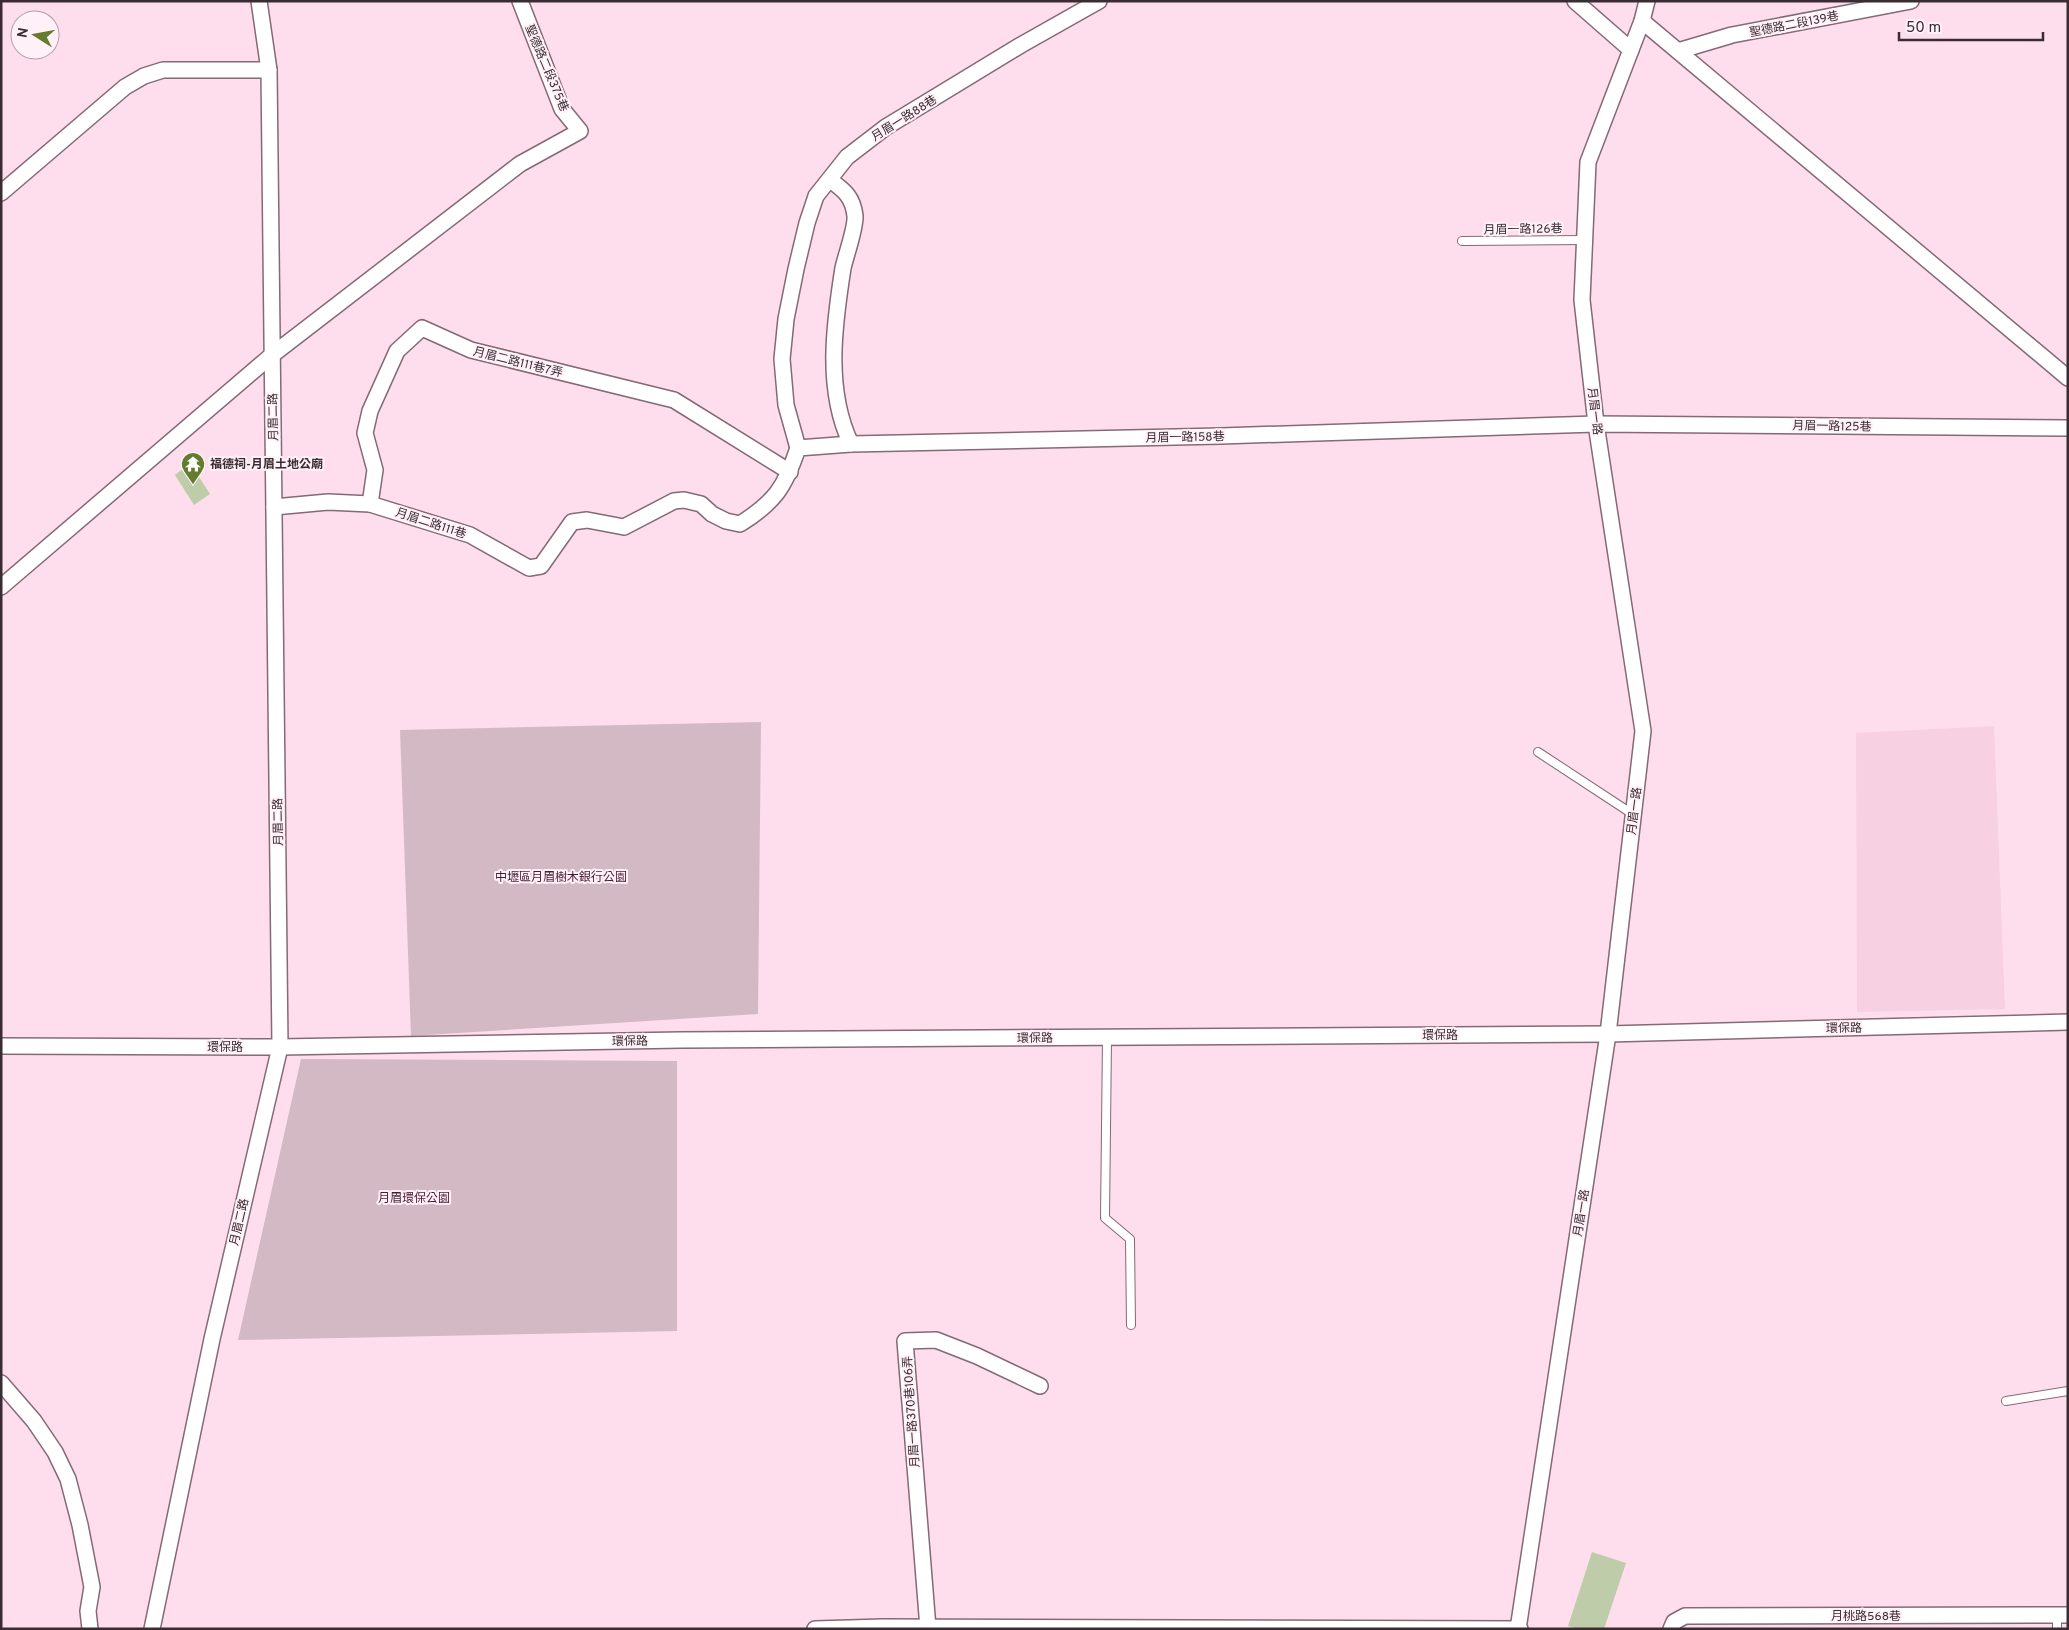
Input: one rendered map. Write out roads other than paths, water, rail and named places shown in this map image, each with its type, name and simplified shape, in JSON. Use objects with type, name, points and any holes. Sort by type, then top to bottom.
[{"type":"street","name":"月眉二路","points":[[152,1629],[212,1339],[280,1047],[269,70],[259,1]]},
{"type":"street","name":"聖德路二段375巷","points":[[272,355],[520,164],[580,131],[562,109],[520,1]]},
{"type":"street","name":"月眉一路88巷","points":[[798,448],[786,405],[782,359],[786,319],[806,223],[816,196],[847,158],[886,127],[1021,45],[1099,1]]},
{"type":"street","points":[[1575,1],[1631,50]]},
{"type":"street","name":"月眉一路","points":[[1519,1628],[1608,1034],[1643,731],[1596,424],[1582,300],[1588,162],[1642,21],[1647,1]]},
{"type":"street","name":"聖德路二段139巷","points":[[1678,51],[1732,35],[1911,1]]},
{"type":"street","points":[[1642,21],[2068,378]]},
{"type":"street","points":[[1,193],[125,87],[144,76],[163,70],[269,70]]},
{"type":"street","points":[[830,180],[849,194],[855,217],[844,266],[834,331],[835,389],[842,425],[852,444]]},
{"type":"street","name":"月眉二路111巷7弄","points":[[370,504],[375,470],[365,433],[370,411],[397,351],[422,328],[471,350],[674,400],[790,472]]},
{"type":"street","points":[[1,587],[272,355]]},
{"type":"street","name":"月眉一路158巷","points":[[798,448],[852,444],[1221,436],[1596,424]]},
{"type":"street","name":"月眉一路125巷","points":[[1596,424],[2068,428]]},
{"type":"street","points":[[790,472],[798,448]]},
{"type":"street","name":"月眉二路111巷","points":[[274,507],[328,502],[370,504],[470,535],[529,568],[541,566],[572,522],[586,520],[624,527],[674,501],[684,500],[701,504],[712,514],[726,521],[740,524],[771,502],[790,472]]},
{"type":"street","name":"環保路","points":[[1,1046],[280,1047],[681,1040],[1608,1034],[2068,1022]]},
{"type":"street","name":"月眉一路370巷106弄","points":[[928,1628],[906,1341],[936,1340],[977,1356],[1040,1386]]},
{"type":"street","points":[[1,1383],[34,1420],[56,1452],[68,1479],[80,1525],[92,1587],[88,1611],[90,1629]]},
{"type":"street","name":"月桃路568巷","points":[[1671,1629],[1674,1622],[1685,1616],[2061,1620]]},
{"type":"street","points":[[815,1629],[1519,1628]]},
{"type":"lane","name":"月眉一路126巷","points":[[1462,241],[1585,240]]},
{"type":"lane","points":[[1538,752],[1634,815]]},
{"type":"lane","points":[[1107,1038],[1105,1218],[1130,1239],[1131,1325]]},
{"type":"lane","points":[[2006,1401],[2068,1391]]},
{"type":"place","name":"福德祠-月眉土地公廟","points":[[193,485]]},
{"type":"park label","name":"中壢區月眉樹木銀行公園","points":[[561,877]]},
{"type":"park label","name":"月眉環保公園","points":[[414,1198]]}]
